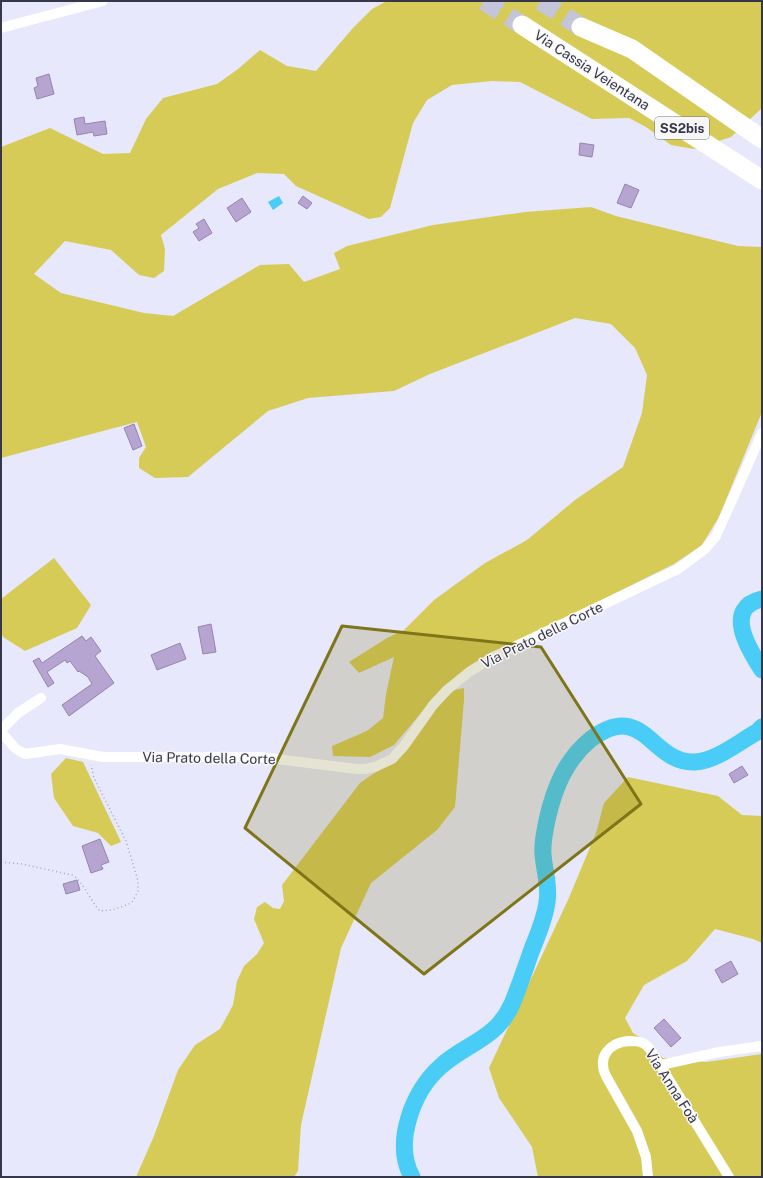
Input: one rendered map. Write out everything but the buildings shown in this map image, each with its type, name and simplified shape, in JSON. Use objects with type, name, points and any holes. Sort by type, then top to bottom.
[{"type":"highway","name":"Via Cassia Veientana","points":[[522,25],[762,180]]},
{"type":"highway","name":"SS2bis","points":[[581,28],[632,49],[762,139]]},
{"type":"street","points":[[1,28],[103,1]]},
{"type":"street","name":"Via Prato della Corte","points":[[1,731],[16,749],[25,754],[60,749],[103,757],[260,757],[357,769],[375,767],[392,759],[422,719],[447,690],[493,657],[678,569],[705,549],[716,536],[762,433]]},
{"type":"street","points":[[1,731],[18,713],[41,698]]},
{"type":"street","name":"Via Anna Foà","points":[[648,1177],[646,1157],[637,1131],[603,1070],[602,1062],[605,1054],[614,1045],[623,1042],[641,1042],[652,1052],[730,1177]]},
{"type":"street","points":[[660,1065],[719,1052],[762,1046]]},
{"type":"path","points":[[1,862],[22,864],[72,875],[77,878],[94,905],[100,911],[112,910],[125,906],[133,901],[138,891],[138,881],[126,841],[94,778],[91,765],[93,755]]},
{"type":"highlighted area","points":[[342,626],[541,647],[641,804],[424,974],[245,828]]},
{"type":"shaded area","points":[[387,1],[762,1],[762,108],[731,137],[694,149],[671,145],[646,127],[629,118],[592,119],[520,82],[492,81],[452,85],[427,100],[413,123],[390,208],[381,217],[369,219],[296,186],[284,174],[257,173],[218,189],[161,235],[165,249],[164,271],[154,278],[139,275],[111,250],[65,241],[34,274],[61,293],[144,313],[173,316],[260,265],[289,264],[304,282],[340,269],[334,253],[347,246],[433,225],[525,212],[591,207],[616,216],[738,246],[762,247],[762,412],[719,517],[702,545],[674,564],[475,663],[444,686],[394,745],[370,757],[333,756],[332,746],[367,731],[383,718],[386,694],[394,657],[359,673],[349,662],[387,638],[404,630],[434,600],[485,563],[527,540],[575,500],[623,467],[642,413],[647,375],[635,348],[611,324],[575,318],[430,374],[394,391],[308,398],[268,411],[188,477],[155,478],[139,468],[139,458],[146,447],[137,422],[1,458],[1,147],[50,128],[103,154],[130,153],[146,119],[163,98],[217,84],[238,69],[260,50],[287,66],[316,71],[353,28],[372,9]]},
{"type":"shaded area","points":[[54,558],[91,605],[77,628],[25,651],[3,637],[1,631],[1,599]]},
{"type":"shaded area","points":[[464,688],[455,807],[437,830],[371,883],[341,948],[301,1125],[298,1171],[294,1177],[136,1177],[154,1136],[178,1070],[195,1045],[220,1029],[233,1005],[237,981],[244,966],[257,954],[264,943],[254,919],[257,907],[265,902],[273,908],[280,909],[284,901],[282,885],[360,783],[403,753],[436,707],[454,690]]},
{"type":"shaded area","points":[[66,758],[83,762],[121,842],[111,846],[98,833],[73,826],[54,798],[51,774]]},
{"type":"shaded area","points":[[628,777],[718,796],[742,815],[762,816],[762,943],[753,939],[715,929],[687,961],[644,985],[625,1018],[633,1033],[646,1041],[663,1058],[706,1062],[762,1054],[762,1177],[538,1177],[532,1147],[499,1098],[489,1068],[568,900],[596,833],[604,803]]},
{"type":"water","points":[[279,196],[283,203],[273,210],[268,202]]},
{"type":"waterway","points":[[762,599],[750,604],[743,611],[741,620],[742,631],[746,642],[762,670]]},
{"type":"waterway","points":[[412,1177],[407,1163],[405,1134],[414,1103],[430,1077],[440,1067],[498,1026],[515,998],[546,908],[548,890],[543,845],[547,820],[557,786],[574,756],[591,739],[609,729],[623,726],[636,729],[668,754],[680,760],[695,762],[703,761],[719,755],[757,732],[762,727]]},
{"type":"tunnel","points":[[484,1],[522,25]]},
{"type":"tunnel","points":[[541,1],[581,27]]}]
